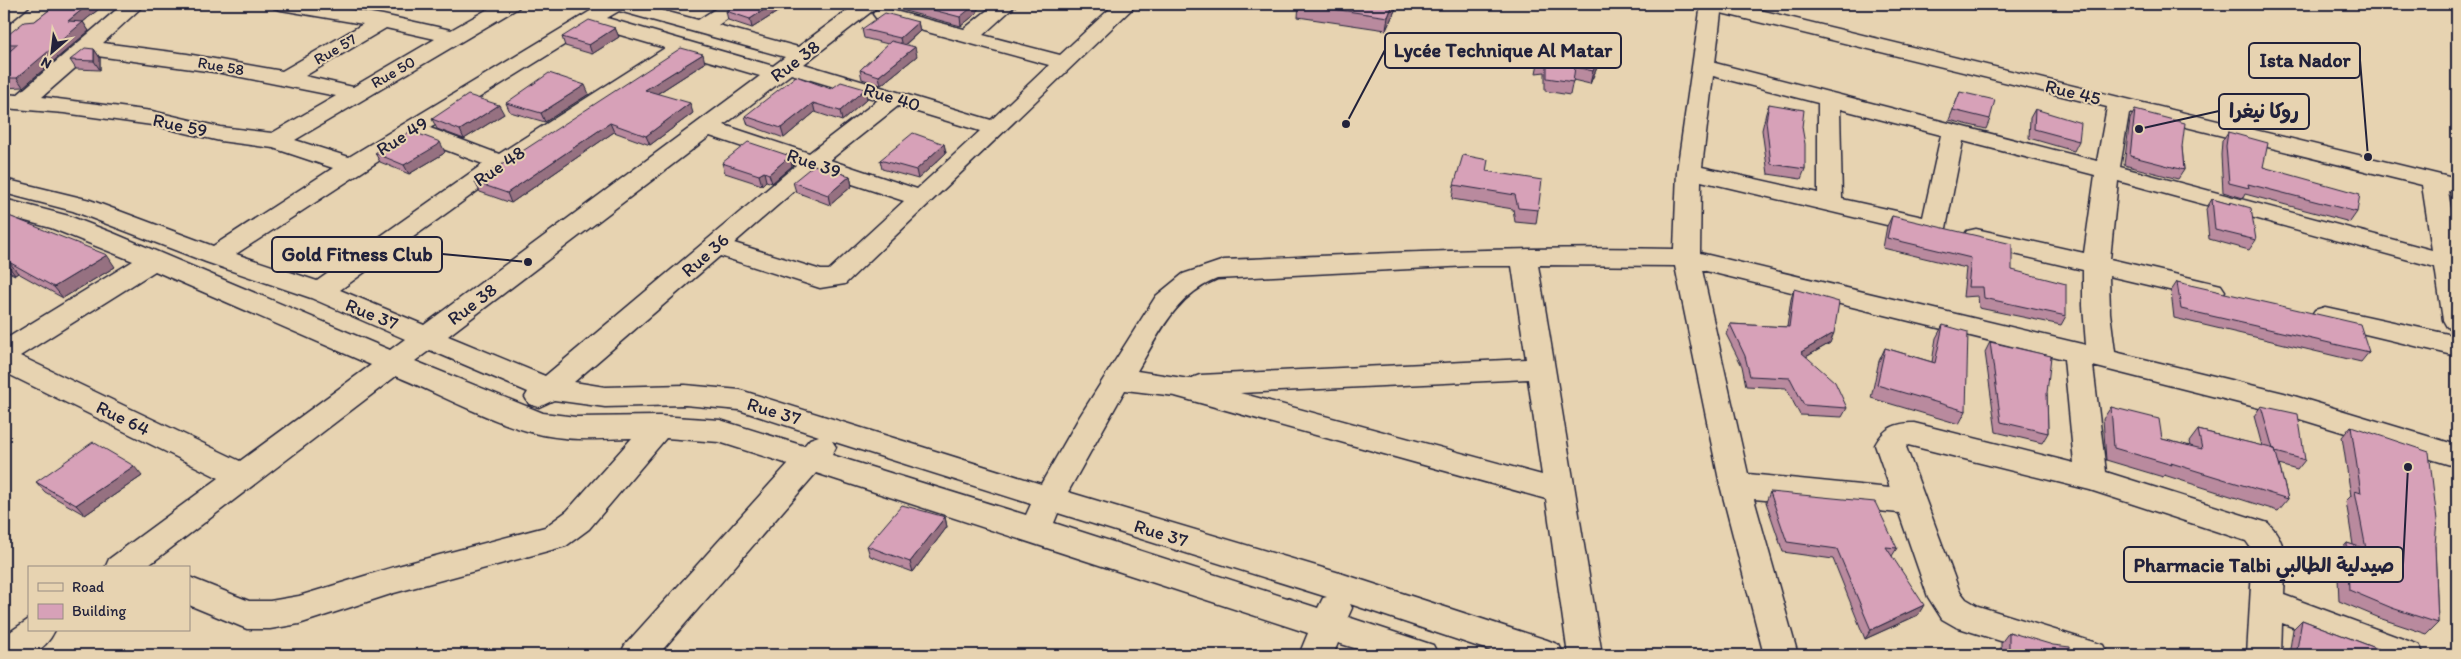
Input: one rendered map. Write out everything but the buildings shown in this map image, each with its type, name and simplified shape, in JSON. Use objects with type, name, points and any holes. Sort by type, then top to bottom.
[{"type":"street","points":[[4,40],[46,4]]},
{"type":"street","points":[[13,102],[85,48],[135,4]]},
{"type":"street","points":[[281,4],[384,21],[452,37]]},
{"type":"street","name":"Rue 50","points":[[276,141],[510,4]]},
{"type":"street","points":[[703,26],[736,4]]},
{"type":"street","points":[[969,36],[1007,4]]},
{"type":"street","points":[[716,246],[820,279],[829,280],[846,271],[1127,4]]},
{"type":"street","points":[[1711,4],[1688,171],[1687,258],[1694,300],[1735,485],[1781,655]]},
{"type":"street","name":"Rue 45","points":[[1711,4],[2446,184]]},
{"type":"street","points":[[866,6],[1065,63]]},
{"type":"street","name":"Rue 38","points":[[127,566],[243,476],[866,6]]},
{"type":"street","name":"Rue 40","points":[[602,8],[703,26],[790,65],[995,128]]},
{"type":"street","name":"Rue 40","points":[[602,8],[683,46],[790,65]]},
{"type":"street","name":"Rue 49","points":[[215,256],[352,166],[602,8]]},
{"type":"street","name":"Rue 57","points":[[286,78],[384,21]]},
{"type":"street","name":"Rue 48","points":[[320,292],[501,163],[683,46]]},
{"type":"street","name":"Rue 58","points":[[85,48],[184,59],[286,78],[355,94]]},
{"type":"street","points":[[1703,67],[2107,171],[2447,262]]},
{"type":"street","name":"Rue 36","points":[[517,416],[812,163],[894,98]]},
{"type":"street","points":[[1829,100],[1830,204]]},
{"type":"street","name":"Rue 59","points":[[13,102],[152,118],[220,134],[276,141],[352,166]]},
{"type":"street","points":[[2091,479],[2090,356],[2096,299],[2102,203],[2119,103]]},
{"type":"street","name":"Rue 39","points":[[707,127],[921,199]]},
{"type":"street","points":[[412,129],[501,163]]},
{"type":"street","points":[[1933,228],[1954,132]]},
{"type":"street","points":[[1688,171],[2233,296]]},
{"type":"street","points":[[2446,184],[2447,262],[2457,320]]},
{"type":"street","name":"Rue 37","points":[[4,186],[81,205],[215,256],[320,292],[548,389],[605,396],[685,395],[740,400],[1048,498],[1343,588],[1547,655]]},
{"type":"street","name":"Rue 37","points":[[4,207],[60,222],[394,362],[517,416],[543,424],[576,428],[659,427],[720,431],[1035,530],[1421,655]]},
{"type":"street","points":[[1524,257],[1558,491],[1585,655]]},
{"type":"street","points":[[1035,530],[1048,498],[1118,378],[1166,302],[1180,289],[1206,272],[1224,269],[1524,257],[1687,258],[1821,289],[2284,404],[2457,456]]},
{"type":"street","points":[[4,353],[153,260]]},
{"type":"street","points":[[2301,311],[2457,346]]},
{"type":"street","name":"Rue 64","points":[[4,360],[243,476]]},
{"type":"street","points":[[1175,386],[1540,368]]},
{"type":"street","points":[[1118,378],[1175,386],[1558,491]]},
{"type":"street","points":[[190,591],[247,615],[270,615],[299,610],[394,580],[555,537],[578,520],[659,427]]},
{"type":"street","points":[[637,655],[837,430]]},
{"type":"street","points":[[2091,655],[1968,617],[1954,609],[1945,597],[1909,502],[1890,445],[1901,434],[1914,434],[2091,479],[2257,532],[2266,541],[2269,551],[2264,655]]},
{"type":"street","points":[[1735,485],[1909,502]]},
{"type":"street","points":[[1316,655],[1343,588]]},
{"type":"street","points":[[2266,603],[2406,655]]},
{"type":"street","points":[[5,655],[35,632]]},
{"type":"place","name":"Lycée Technique Al Matar","points":[[1346,124]]},
{"type":"place","name":"روكا نيغرا","points":[[2139,129]]},
{"type":"place","name":"Ista Nador","points":[[2368,157]]},
{"type":"place","name":"Gold Fitness Club","points":[[528,262]]},
{"type":"place","name":"Pharmacie Talbi صيدلية الطالبي","points":[[2408,467]]}]
